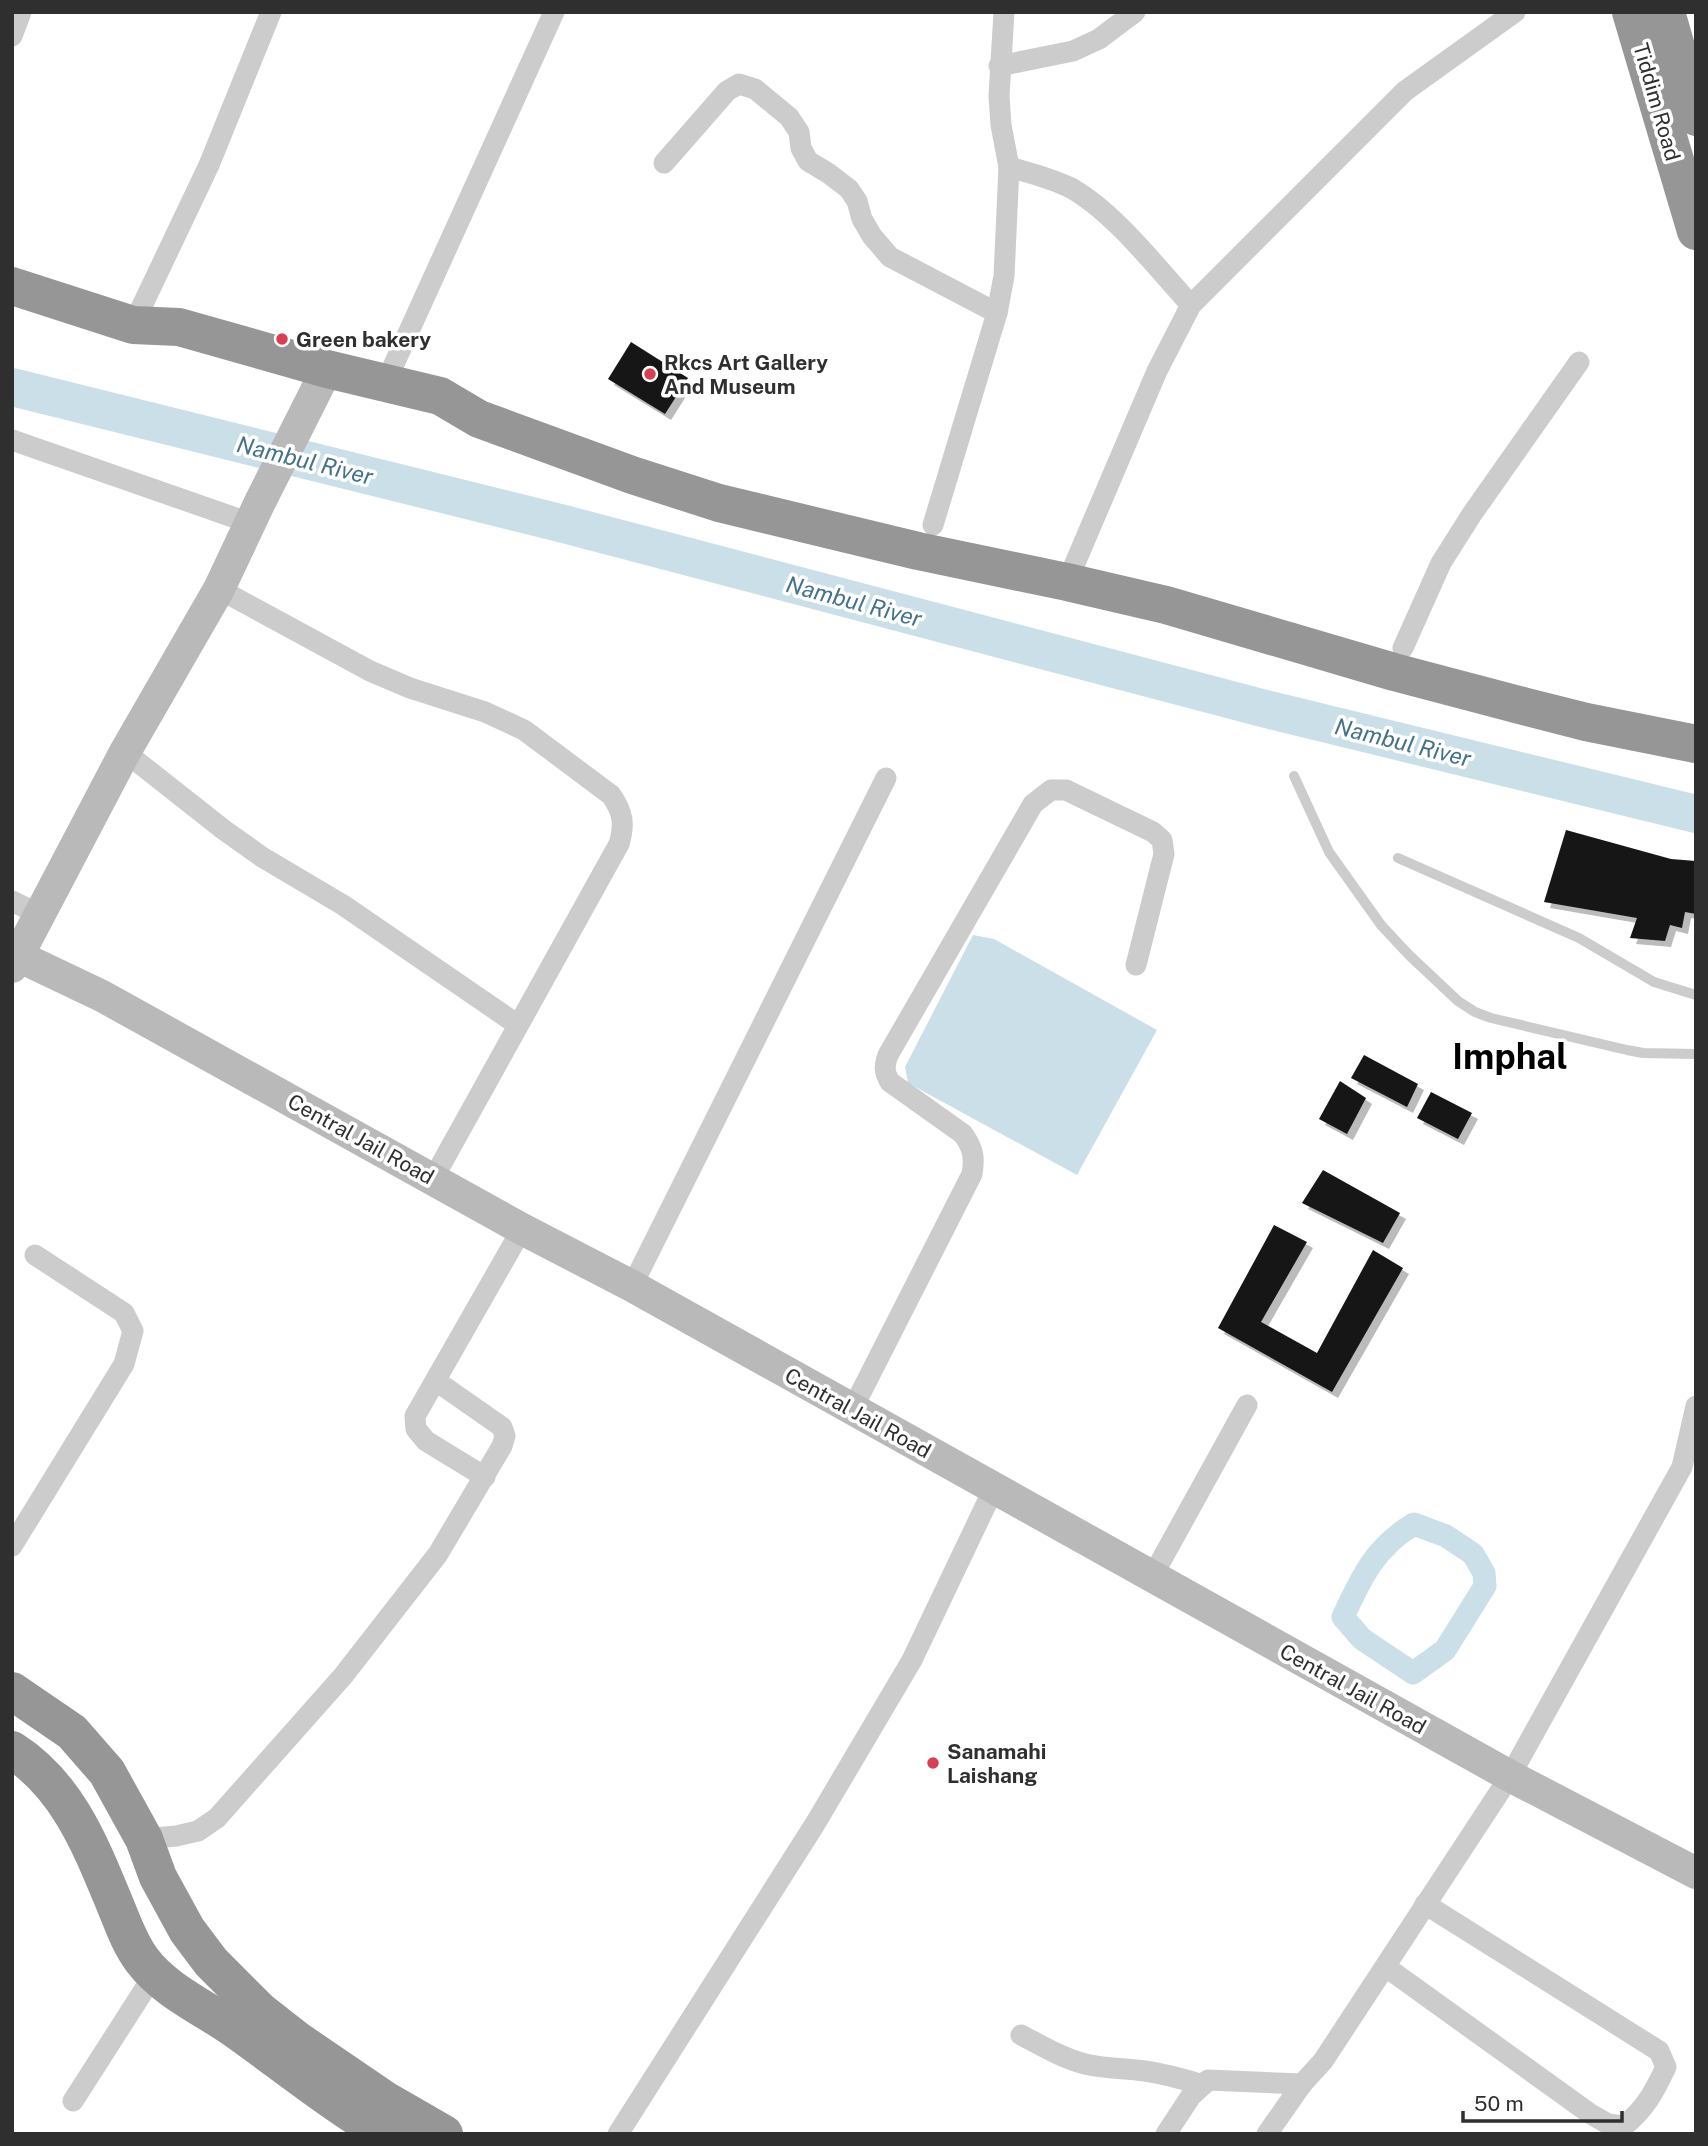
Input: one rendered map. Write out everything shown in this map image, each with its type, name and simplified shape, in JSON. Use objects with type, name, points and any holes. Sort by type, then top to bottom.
[{"type":"highway","name":"Tiddim Road","points":[[1631,12],[1696,231]]},
{"type":"highway","name":"Tiddim Road","points":[[1666,12],[1696,117]]},
{"type":"highway","points":[[12,258],[138,314]]},
{"type":"highway","points":[[12,286],[138,314],[327,369],[440,397],[479,419],[632,475],[719,503],[918,551],[1166,605],[1510,703],[1586,722],[1696,744]]},
{"type":"highway","points":[[12,1691],[72,1732],[107,1772],[144,1839],[158,1877],[187,1930],[211,1962],[252,2003],[296,2040],[385,2100],[444,2134]]},
{"type":"highway","points":[[12,1750],[41,1771],[82,1828],[141,1959],[155,1973],[327,2097],[384,2134]]},
{"type":"street","points":[[12,36],[21,12]]},
{"type":"street","points":[[138,314],[209,165],[271,12]]},
{"type":"street","points":[[385,384],[554,12]]},
{"type":"street","points":[[933,525],[998,313],[1004,276],[1009,167],[1000,116],[999,66],[1004,12]]},
{"type":"street","points":[[999,66],[1073,51],[1099,39],[1135,12]]},
{"type":"street","points":[[1067,582],[1157,371],[1191,304],[1405,91],[1515,12]]},
{"type":"street","points":[[664,163],[727,91],[739,84],[755,89],[789,117],[799,132],[801,148],[808,161],[849,189],[872,236],[890,257],[998,313]]},
{"type":"street","points":[[1009,167],[1044,176],[1070,188],[1102,210],[1191,304]]},
{"type":"street","points":[[1403,648],[1441,563],[1472,514],[1579,362]]},
{"type":"street","points":[[15,962],[26,908],[125,752],[219,589],[327,369]]},
{"type":"street","points":[[12,440],[255,512]]},
{"type":"street","points":[[219,589],[370,671],[410,688],[485,712],[524,730],[611,795],[620,808],[624,820],[619,844],[433,1179]]},
{"type":"street","points":[[125,752],[234,837],[343,905],[518,1025]]},
{"type":"street","points":[[632,1286],[886,779]]},
{"type":"street","points":[[852,1410],[972,1174],[975,1158],[971,1145],[963,1134],[890,1082],[884,1073],[884,1064],[1033,804],[1051,790],[1066,790],[1153,832],[1162,840],[1164,854],[1136,965]]},
{"type":"street","name":"Central Jail Road","points":[[15,962],[102,996],[522,1229],[632,1286],[1510,1776],[1696,1873]]},
{"type":"street","points":[[485,1477],[426,1441],[416,1429],[415,1416],[522,1229]]},
{"type":"street","points":[[12,1546],[124,1364],[134,1331],[124,1313],[36,1255]]},
{"type":"street","points":[[144,1839],[198,1831],[217,1818],[343,1676],[438,1554],[485,1477],[505,1436],[502,1427],[436,1381]]},
{"type":"street","points":[[1152,1577],[1247,1405]]},
{"type":"street","points":[[1267,2134],[1302,2084],[1323,2061],[1510,1776],[1682,1467],[1696,1406]]},
{"type":"street","points":[[618,2134],[815,1824],[912,1660],[994,1488]]},
{"type":"street","points":[[1386,1967],[1608,2124],[1624,2126],[1638,2115],[1651,2098],[1666,2067],[1659,2051],[1425,1904]]},
{"type":"street","points":[[72,2102],[155,1973]]},
{"type":"street","points":[[1021,2035],[1085,2064],[1170,2075],[1203,2085]]},
{"type":"street","points":[[1166,2134],[1191,2096],[1208,2080],[1302,2084]]},
{"type":"lane","points":[[1294,776],[1329,852],[1381,925],[1409,956],[1475,1012],[1601,1045],[1643,1053],[1696,1054]]},
{"type":"lane","points":[[1398,858],[1579,938],[1654,982],[1696,995]]},
{"type":"water","points":[[973,935],[994,939],[1157,1030],[1077,1175],[908,1083],[905,1067]]},
{"type":"building","points":[[631,342],[688,378],[665,414],[608,379]]},
{"type":"building","points":[[1566,830],[1671,859],[1696,861],[1696,914],[1685,912],[1682,928],[1670,925],[1665,941],[1630,938],[1637,918],[1544,902]]},
{"type":"building","points":[[1364,1055],[1418,1084],[1407,1107],[1351,1078]]},
{"type":"building","points":[[1340,1081],[1366,1098],[1347,1134],[1319,1119]]},
{"type":"building","points":[[1431,1092],[1472,1113],[1458,1139],[1417,1118]]},
{"type":"building","points":[[1323,1170],[1400,1213],[1383,1243],[1302,1203]]},
{"type":"building","points":[[1274,1225],[1307,1242],[1261,1322],[1317,1353],[1373,1250],[1403,1268],[1332,1392],[1218,1328]]},
{"type":"waterway","name":"Nambul River","points":[[12,387],[564,524],[1262,708],[1696,814]]},
{"type":"waterway","points":[[1414,1524],[1446,1536],[1473,1554],[1484,1573],[1485,1586],[1445,1650],[1413,1673],[1362,1639],[1343,1617],[1363,1576],[1379,1553],[1414,1524]]},
{"type":"place","name":"Green bakery","points":[[282,339]]},
{"type":"place","name":"Rkcs Art Gallery And Museum","points":[[650,374]]},
{"type":"place","name":"Sanamahi Laishang","points":[[933,1763]]},
{"type":"district","name":"Imphal","points":[[1510,1056]]}]
